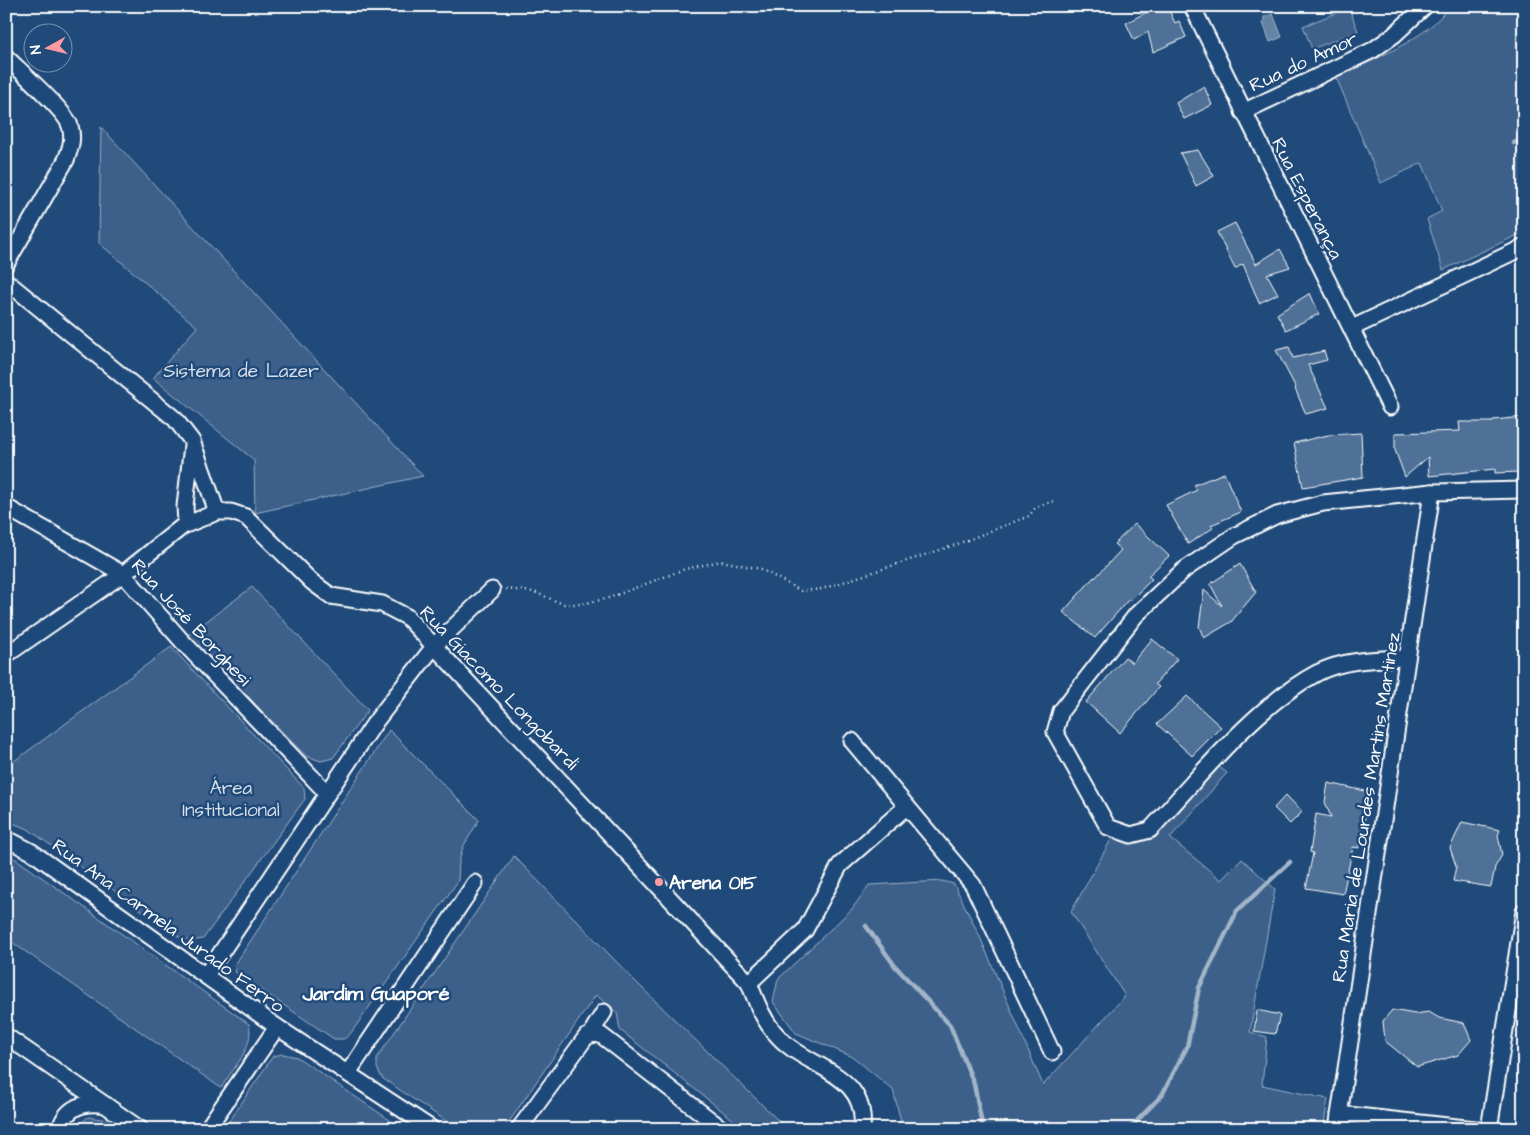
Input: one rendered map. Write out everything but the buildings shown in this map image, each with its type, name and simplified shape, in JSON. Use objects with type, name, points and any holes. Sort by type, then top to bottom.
[{"type":"street","name":"Rua Esperança","points":[[1192,6],[1242,112],[1390,407]]},
{"type":"street","name":"Rua do Amor","points":[[1242,112],[1374,50],[1394,36],[1425,6]]},
{"type":"street","points":[[6,57],[70,124],[72,144],[66,160],[6,264]]},
{"type":"street","points":[[1352,328],[1524,246]]},
{"type":"street","points":[[6,281],[175,419],[192,441],[217,512]]},
{"type":"street","points":[[186,524],[192,441]]},
{"type":"street","points":[[1407,658],[1364,659],[1318,672],[1270,705],[1150,830],[1131,836],[1108,827],[1055,732],[1061,711],[1136,615],[1184,570],[1234,536],[1277,515],[1323,503],[1432,492],[1524,490]]},
{"type":"street","name":"Rua Maria de Lourdes Martins Martinez","points":[[1338,1121],[1432,492]]},
{"type":"street","name":"Rua José Borghesi","points":[[6,507],[123,574],[182,642],[327,793]]},
{"type":"street","name":"Rua Giacomo Longobardi","points":[[6,655],[123,574],[186,524],[217,512],[231,512],[246,517],[312,582],[331,596],[382,604],[407,617],[749,983],[765,1018],[776,1034],[791,1048],[847,1082],[859,1101],[862,1129]]},
{"type":"street","points":[[206,975],[376,721],[435,645],[492,590]]},
{"type":"street","points":[[852,741],[974,885],[1052,1052]]},
{"type":"street","points":[[749,983],[805,930],[840,866],[906,807]]},
{"type":"street","name":"Rua Ana Carmela Jurado Ferro","points":[[6,841],[13,842],[32,852],[277,1027],[432,1129]]},
{"type":"street","points":[[348,1072],[475,883]]},
{"type":"street","points":[[1489,1129],[1524,912]]},
{"type":"street","points":[[593,1034],[594,1028],[604,1012]]},
{"type":"street","points":[[207,1129],[277,1027]]},
{"type":"street","points":[[519,1129],[586,1037],[593,1034],[601,1036],[722,1129]]},
{"type":"street","points":[[6,1036],[140,1129]]},
{"type":"street","points":[[60,1129],[63,1119],[69,1112],[82,1104],[107,1105]]},
{"type":"street","points":[[1338,1121],[1474,1129]]},
{"type":"path","points":[[492,590],[523,589],[563,604],[580,604],[606,599],[685,569],[722,561],[760,569],[800,591],[822,589],[981,536],[1029,516],[1036,506],[1047,501],[1057,500]]},
{"type":"green space","points":[[1448,6],[1524,6],[1524,232],[1443,270],[1427,219],[1442,211],[1422,163],[1381,183],[1336,77],[1398,48],[1414,38],[1441,17]]},
{"type":"green space","points":[[1349,8],[1358,31],[1312,49],[1303,26]]},
{"type":"green space","name":"Sistema de Lazer","points":[[101,127],[423,476],[255,513],[254,460],[153,378],[197,327],[99,243]]},
{"type":"green space","points":[[252,587],[368,710],[333,758],[321,761],[306,756],[188,635]]},
{"type":"green space","name":"Área Institucional","points":[[171,647],[304,788],[305,799],[203,939],[190,941],[179,937],[28,829],[15,824],[6,825],[6,767]]},
{"type":"green space","points":[[389,730],[479,820],[463,847],[459,861],[458,881],[351,1033],[344,1039],[334,1039],[236,973],[234,966]]},
{"type":"green space","points":[[1218,766],[1227,773],[1170,838],[1221,880],[1242,859],[1275,889],[1250,1032],[1267,1037],[1262,1085],[1328,1099],[1323,1129],[903,1129],[893,1090],[853,1057],[796,1033],[773,1002],[778,979],[852,909],[869,885],[942,881],[954,884],[980,937],[1043,1085],[1125,996],[1071,912],[1113,836],[1136,843],[1155,836]]},
{"type":"green space","points":[[6,856],[16,859],[249,1024],[250,1033],[246,1049],[221,1088],[6,938]]},
{"type":"green space","points":[[514,856],[639,985],[787,1129],[745,1129],[620,1030],[617,1013],[596,995],[504,1129],[458,1129],[382,1078],[377,1068],[377,1058]]},
{"type":"green space","points":[[283,1054],[297,1057],[403,1129],[277,1129],[273,1126],[271,1129],[224,1129],[273,1056]]},
{"type":"green space","points":[[88,1117],[108,1120],[123,1129],[74,1129]]},
{"type":"shaded area","points":[[1273,14],[1282,37],[1270,42],[1263,23],[1264,17]]},
{"type":"waterway","points":[[1514,143],[1524,138]]},
{"type":"waterway","points":[[1129,1129],[1162,1095],[1187,1047],[1199,988],[1237,911],[1290,862]]},
{"type":"waterway","points":[[866,926],[895,966],[950,1025],[974,1084],[983,1129]]},
{"type":"place","name":"Arena 015","points":[[659,882]]},
{"type":"district","name":"Jardim Guaporé","points":[[376,993]]}]
